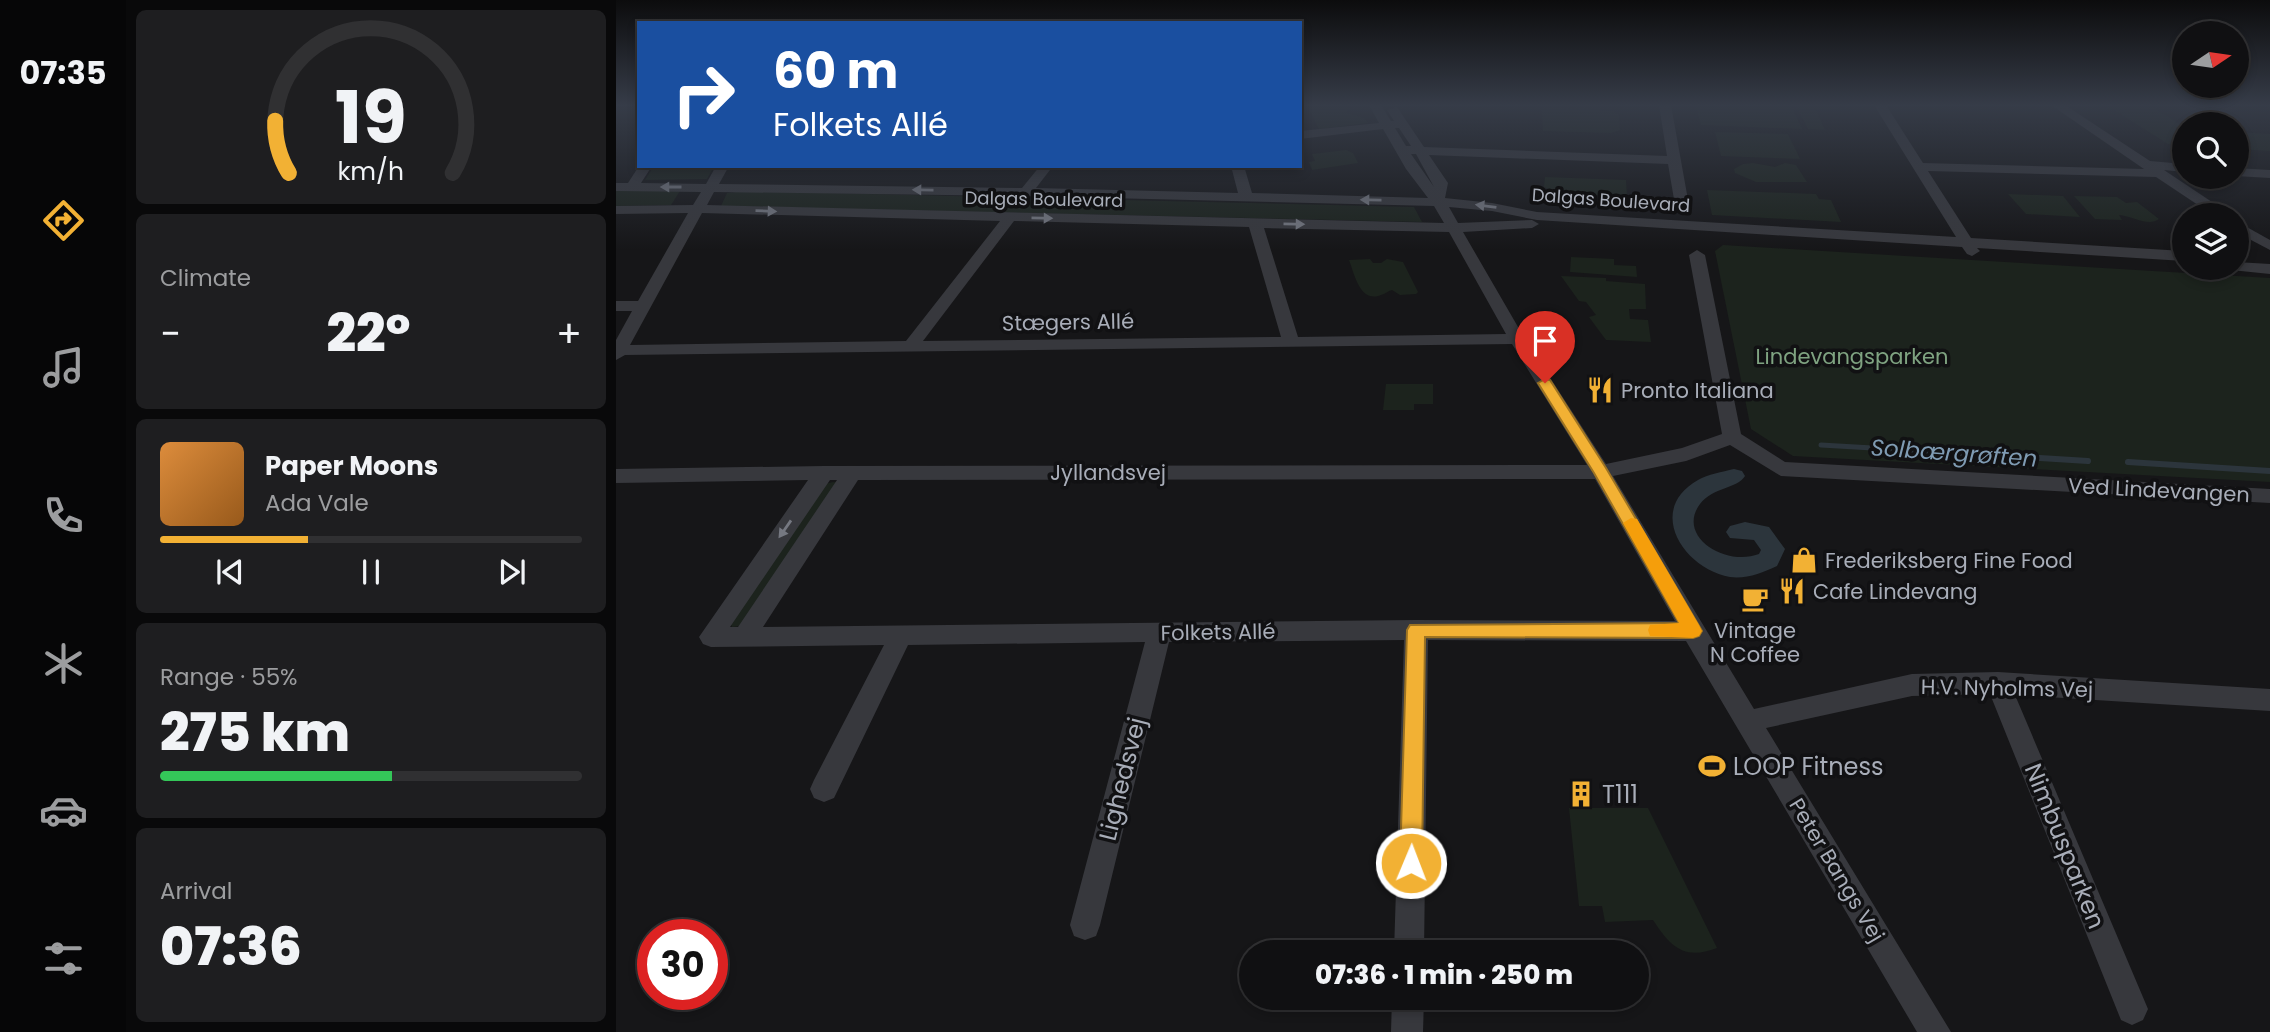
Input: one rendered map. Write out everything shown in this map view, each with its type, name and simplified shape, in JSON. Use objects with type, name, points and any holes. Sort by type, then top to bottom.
[{"type":"street","name":"Peter Bangs Vej","points":[[1404,153],[1439,202],[1517,339],[1601,472],[1693,631],[1935,1032]]},
{"type":"street","name":"Peter Bangs Vej","points":[[1421,153],[1441,183],[1439,202]]},
{"type":"street","points":[[1500,153],[1674,160]]},
{"type":"street","points":[[1673,153],[1683,211]]},
{"type":"street","points":[[1911,153],[1969,247]]},
{"type":"street","points":[[2120,153],[2202,203]]},
{"type":"street","points":[[2123,153],[2192,203]]},
{"type":"street","points":[[1919,166],[2172,168]]},
{"type":"street","points":[[632,187],[645,168]]},
{"type":"street","points":[[617,353],[722,168]]},
{"type":"street","points":[[1026,192],[1045,168]]},
{"type":"street","points":[[1238,168],[1247,198]]},
{"type":"street","points":[[2249,173],[2270,174]]},
{"type":"street","name":"Dalgas Boulevard","points":[[616,187],[1026,192],[1439,202],[1492,207],[1537,216],[2172,263]]},
{"type":"street","name":"Dalgas Boulevard","points":[[616,211],[697,209],[1453,228],[1554,224],[2172,255]]},
{"type":"street","points":[[910,347],[1010,218]]},
{"type":"street","points":[[1255,223],[1291,342]]},
{"type":"street","points":[[2249,233],[2270,246]]},
{"type":"street","points":[[2249,243],[2270,258]]},
{"type":"street","points":[[1601,472],[1686,454],[1732,437],[1696,256]]},
{"type":"street","points":[[2249,259],[2270,258]]},
{"type":"street","points":[[2249,268],[2270,269]]},
{"type":"street","points":[[616,306],[643,306]]},
{"type":"street","name":"Stægers Allé","points":[[617,353],[1517,339]]},
{"type":"street","name":"Ved Lindevangen","points":[[1732,437],[1781,469],[2270,496]]},
{"type":"street","name":"Jyllandsvej","points":[[616,476],[824,473],[1601,472]]},
{"type":"street","name":"Folkets Allé","points":[[824,473],[711,637],[1416,630],[1693,631]]},
{"type":"street","points":[[744,637],[852,473]]},
{"type":"street","points":[[1409,940],[1416,630]]},
{"type":"street","name":"Lighedsvej","points":[[1085,925],[1158,633]]},
{"type":"street","points":[[824,789],[901,635]]},
{"type":"street","name":"H.V. Nyholms Vej","points":[[1748,721],[1912,685],[1998,684],[2270,701]]},
{"type":"street","name":"Nimbusparken","points":[[1998,684],[2132,1009]]},
{"type":"street","points":[[1407,1032],[1408,1010]]},
{"type":"green space","points":[[1353,153],[1358,163],[1312,170],[1309,162],[1315,161],[1312,154]]},
{"type":"green space","points":[[1720,153],[1797,153],[1800,159],[1721,156]]},
{"type":"green space","points":[[1785,163],[1796,165],[1807,182],[1756,182],[1735,173],[1734,169],[1743,164],[1775,167]]},
{"type":"green space","points":[[653,168],[713,168],[707,179],[645,180]]},
{"type":"green space","points":[[1545,177],[1626,180],[1627,196],[1558,194],[1544,187]]},
{"type":"green space","points":[[1707,190],[1816,194],[1819,199],[1831,200],[1841,222],[1712,215]]},
{"type":"green space","points":[[616,191],[680,191],[671,205],[616,206]]},
{"type":"green space","points":[[745,191],[1414,207],[1422,222],[721,206],[727,193]]},
{"type":"green space","points":[[2008,194],[2063,196],[2080,217],[2026,214]]},
{"type":"green space","points":[[2074,196],[2117,197],[2126,203],[2137,202],[2159,219],[2145,222],[2119,215],[2122,220],[2095,219]]},
{"type":"green space","name":"Lindevangsparken","points":[[1723,245],[2172,272],[2172,280],[2270,278],[2270,482],[1793,456],[1751,429],[1715,251]]},
{"type":"green space","points":[[1571,257],[1614,259],[1614,265],[1636,266],[1637,277],[1570,272]]},
{"type":"green space","points":[[1370,259],[1373,263],[1381,263],[1387,259],[1403,262],[1418,292],[1400,295],[1392,290],[1374,297],[1368,295],[1359,286],[1349,260]]},
{"type":"green space","points":[[1561,276],[1606,278],[1606,281],[1645,284],[1646,309],[1629,309],[1630,319],[1648,320],[1651,342],[1606,340],[1589,317],[1596,315],[1586,302],[1579,301]]},
{"type":"green space","points":[[1386,384],[1433,384],[1433,404],[1414,404],[1414,410],[1383,410]]},
{"type":"green space","points":[[840,483],[741,626],[732,627],[730,622],[825,484]]},
{"type":"green space","points":[[1569,808],[1648,808],[1717,948],[1705,952],[1687,952],[1672,944],[1653,920],[1605,922],[1602,906],[1579,906]]},
{"type":"waterway","name":"Solbærgrøften","points":[[1821,445],[1958,453]]},
{"type":"waterway","name":"Solbærgrøften","points":[[1929,451],[2088,461]]},
{"type":"waterway","name":"Solbærgrøften","points":[[2128,462],[2270,471]]},
{"type":"waterway","points":[[1734,476],[1703,487],[1688,503],[1683,519],[1687,536],[1697,550],[1712,561],[1730,568],[1750,568],[1769,560],[1773,549],[1761,533],[1745,530],[1738,532]]},
{"type":"slow traffic","points":[[1631,523],[1693,631],[1657,630]]},
{"type":"place","name":"Pronto Italiana","points":[[1600,390]]},
{"type":"place","name":"Frederiksberg Fine Food","points":[[1804,560]]},
{"type":"place","name":"Cafe Lindevang","points":[[1792,591]]},
{"type":"place","name":"Vintage N Coffee","points":[[1755,599]]},
{"type":"place","name":"LOOP Fitness","points":[[1712,766]]},
{"type":"place","name":"T111","points":[[1581,794]]},
{"type":"route","points":[[1411,863],[1416,630],[1693,631],[1601,472],[1545,383]]}]
